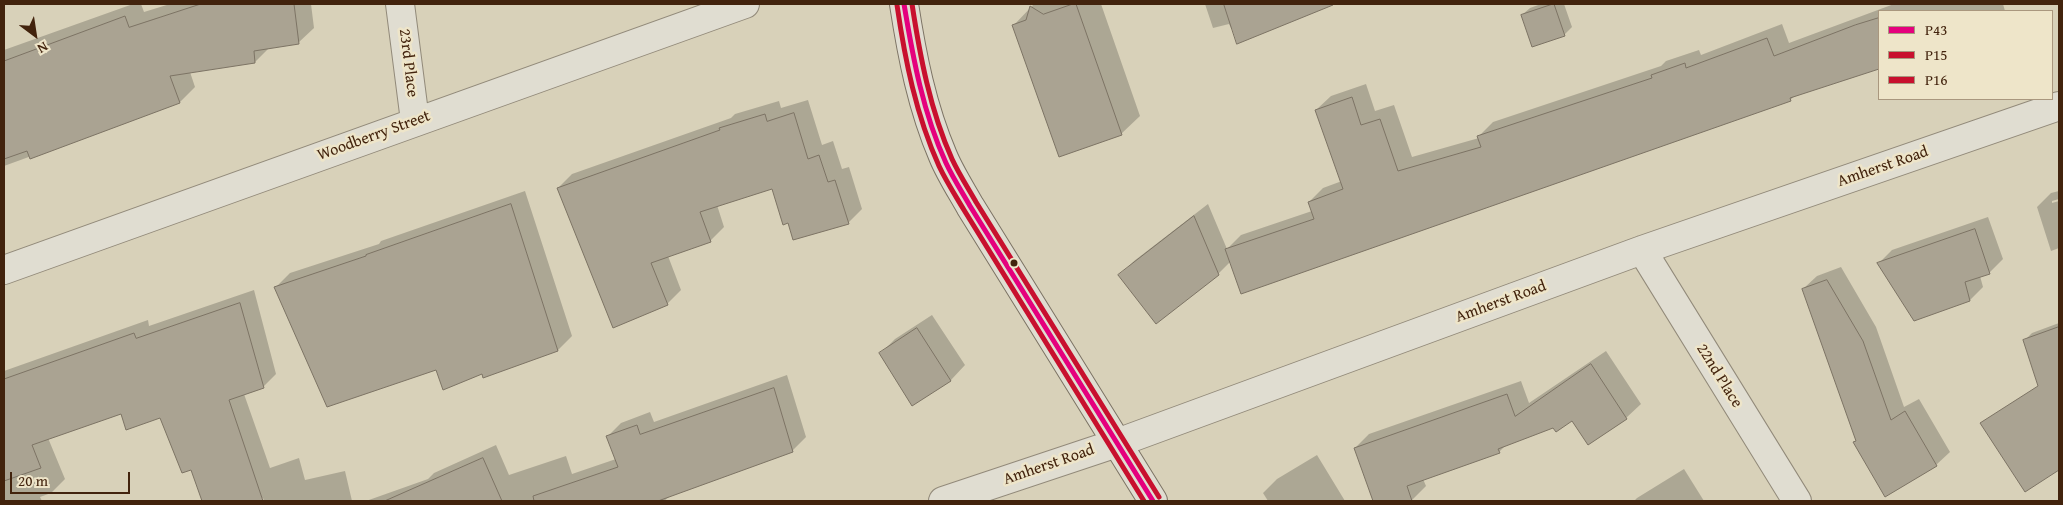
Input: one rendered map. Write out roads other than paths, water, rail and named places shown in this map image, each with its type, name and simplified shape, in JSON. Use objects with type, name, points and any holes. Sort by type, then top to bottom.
[{"type":"street","name":"23rd Place","points":[[400,4],[415,121]]},
{"type":"street","name":"Woodberry Street","points":[[4,270],[745,4]]},
{"type":"street","points":[[904,4],[912,55],[926,110],[943,157],[970,206],[1154,501]]},
{"type":"street","name":"Amherst Road","points":[[943,501],[1117,443],[1642,250],[2059,106]]},
{"type":"street","name":"22nd Place","points":[[1642,250],[1797,501]]}]
